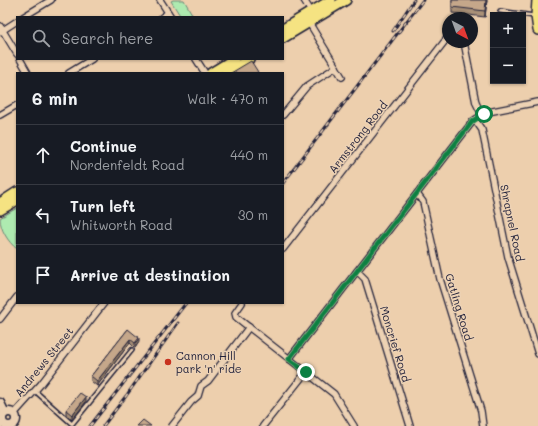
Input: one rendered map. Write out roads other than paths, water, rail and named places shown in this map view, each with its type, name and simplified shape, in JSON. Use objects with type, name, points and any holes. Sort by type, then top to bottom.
[{"type":"main road","points":[[284,37],[331,0]]},
{"type":"main road","points":[[284,29],[346,0]]},
{"type":"main road","points":[[537,0],[538,30]]},
{"type":"main road","points":[[213,72],[232,60]]},
{"type":"main road","points":[[228,72],[247,60]]},
{"type":"main road","points":[[0,203],[16,193]]},
{"type":"main road","points":[[0,210],[16,201]]},
{"type":"street","points":[[25,16],[51,0]]},
{"type":"street","points":[[160,0],[170,15]]},
{"type":"street","points":[[304,0],[310,17],[342,77]]},
{"type":"street","points":[[16,22],[1,29],[16,52]]},
{"type":"street","name":"Armstrong Road","points":[[284,249],[442,45]]},
{"type":"street","points":[[465,48],[477,105],[482,115]]},
{"type":"street","points":[[21,60],[27,72]]},
{"type":"street","points":[[71,72],[90,60]]},
{"type":"street","points":[[197,60],[204,72]]},
{"type":"street","points":[[284,115],[307,86],[336,67]]},
{"type":"street","points":[[289,359],[475,120],[482,115],[538,102]]},
{"type":"street","points":[[0,115],[16,106]]},
{"type":"street","name":"Shrapnel Road","points":[[475,120],[482,130],[508,257],[538,354]]},
{"type":"street","name":"Gatling Road","points":[[417,194],[423,202],[440,278],[481,411],[483,426]]},
{"type":"street","name":"Moncrief Road","points":[[357,271],[364,277],[366,282],[410,426]]},
{"type":"street","points":[[0,319],[16,298]]},
{"type":"street","name":"Andrews Street","points":[[14,414],[35,391],[103,304]]},
{"type":"street","points":[[241,304],[234,312],[236,317],[334,394],[354,426]]},
{"type":"street","points":[[172,426],[191,402],[198,396],[201,386],[208,381],[249,327]]},
{"type":"street","points":[[266,425],[306,372]]},
{"type":"street","points":[[0,403],[5,412]]},
{"type":"street","points":[[5,412],[14,414],[16,418],[14,425],[7,426],[2,424],[2,418],[5,412]]},
{"type":"lane","points":[[500,11],[537,16]]},
{"type":"lane","points":[[35,391],[72,424],[132,350]]},
{"type":"railway","points":[[393,31],[414,0]]},
{"type":"railway","points":[[284,182],[423,0]]},
{"type":"railway","points":[[90,426],[185,304]]},
{"type":"railway","points":[[103,426],[178,323]]},
{"type":"place","name":"Cannon Hill park 'n' ride","points":[[168,362]]}]
